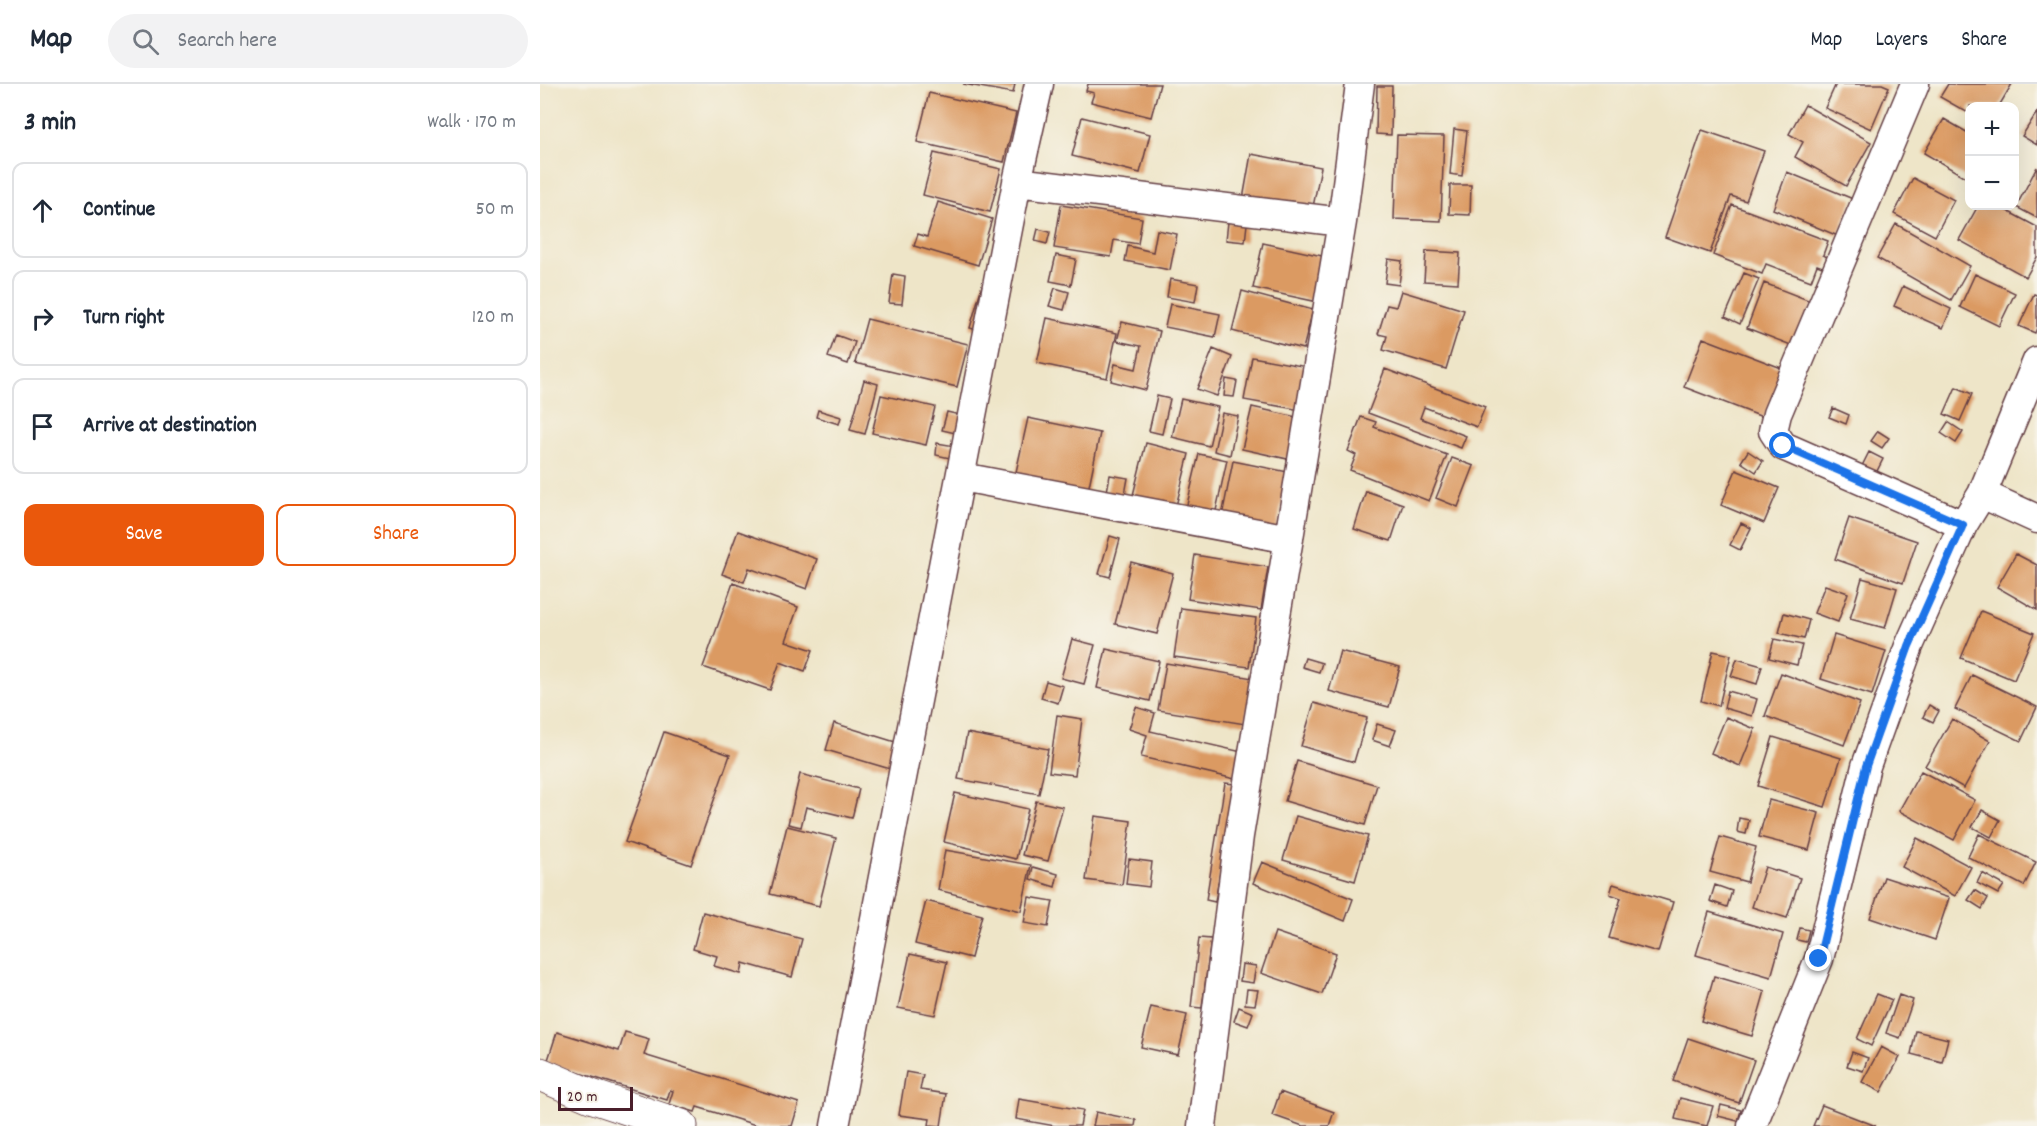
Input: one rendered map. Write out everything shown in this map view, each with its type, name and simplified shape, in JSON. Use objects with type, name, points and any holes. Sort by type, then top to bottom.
[{"type":"street","points":[[835,1126],[962,477],[1017,182],[1040,84]]},
{"type":"street","points":[[1202,1126],[1239,836],[1342,222],[1360,84]]},
{"type":"street","points":[[1915,84],[1777,414],[1773,431],[1783,446],[1963,525]]},
{"type":"street","points":[[1017,182],[1342,222]]},
{"type":"street","points":[[1752,1126],[1819,959],[1866,766],[1909,646],[1963,525],[1982,494],[2037,361]]},
{"type":"street","points":[[962,477],[1289,539]]},
{"type":"street","points":[[1982,494],[2037,519]]},
{"type":"street","points":[[540,1074],[591,1096],[681,1126]]},
{"type":"building","points":[[963,84],[1015,84],[1013,93]]},
{"type":"building","points":[[1088,84],[1160,84],[1151,117],[1091,102],[1094,93],[1086,91]]},
{"type":"building","points":[[1836,84],[1882,84],[1889,87],[1871,129],[1825,108]]},
{"type":"building","points":[[1948,84],[2012,84],[2001,102],[1965,102],[1965,111],[1940,97]]},
{"type":"building","points":[[1377,86],[1392,86],[1391,135],[1376,134]]},
{"type":"building","points":[[929,93],[1016,113],[1004,162],[917,142]]},
{"type":"building","points":[[1805,105],[1871,142],[1846,186],[1795,157],[1803,142],[1789,134]]},
{"type":"building","points":[[2037,112],[2037,145],[2022,136]]},
{"type":"building","points":[[1082,117],[1150,134],[1140,173],[1072,156]]},
{"type":"building","points":[[1944,119],[1965,131],[1965,177],[1924,153]]},
{"type":"building","points":[[1454,129],[1467,131],[1462,176],[1450,174]]},
{"type":"building","points":[[1702,130],[1764,151],[1746,201],[1731,196],[1710,253],[1665,237]]},
{"type":"building","points":[[1397,135],[1444,136],[1441,221],[1394,219]]},
{"type":"building","points":[[934,153],[1001,169],[990,212],[923,195]]},
{"type":"building","points":[[1251,154],[1321,167],[1312,212],[1243,199]]},
{"type":"building","points":[[2037,167],[2037,218],[2019,209],[2019,201]]},
{"type":"building","points":[[1787,172],[1853,199],[1838,236],[1773,209]]},
{"type":"building","points":[[1913,178],[1954,200],[1935,236],[1894,214]]},
{"type":"building","points":[[1450,185],[1471,185],[1470,215],[1449,214]]},
{"type":"building","points":[[938,202],[992,219],[978,265],[914,246],[918,234],[927,237]]},
{"type":"building","points":[[1061,205],[1142,218],[1138,244],[1114,240],[1111,257],[1054,248]]},
{"type":"building","points":[[1732,205],[1828,241],[1823,255],[1829,258],[1825,268],[1817,265],[1811,281],[1766,264],[1762,274],[1713,255]]},
{"type":"building","points":[[1976,210],[2005,210],[2037,227],[2037,257],[2026,277],[1959,240]]},
{"type":"building","points":[[1228,222],[1247,224],[1245,242],[1226,240]]},
{"type":"building","points":[[1896,224],[1970,266],[1951,300],[1877,258]]},
{"type":"building","points":[[1038,229],[1050,232],[1047,244],[1035,241]]},
{"type":"building","points":[[1157,230],[1177,234],[1170,270],[1125,261],[1128,246],[1153,252]]},
{"type":"building","points":[[1263,243],[1327,257],[1318,302],[1253,288]]},
{"type":"building","points":[[1426,251],[1460,253],[1458,283],[1424,281]]},
{"type":"building","points":[[1056,255],[1076,259],[1071,285],[1050,281]]},
{"type":"building","points":[[1388,259],[1402,261],[1399,285],[1385,283]]},
{"type":"building","points":[[1744,273],[1759,279],[1740,324],[1725,317]]},
{"type":"building","points":[[893,274],[905,276],[902,304],[889,303]]},
{"type":"building","points":[[1975,274],[2015,293],[1999,326],[1960,307]]},
{"type":"building","points":[[1170,279],[1198,284],[1195,302],[1167,297]]},
{"type":"building","points":[[983,282],[997,285],[984,332],[970,328]]},
{"type":"building","points":[[1764,283],[1813,302],[1796,347],[1747,328]]},
{"type":"building","points":[[1903,286],[1951,309],[1943,328],[1894,306]]},
{"type":"building","points":[[1055,288],[1069,292],[1064,310],[1049,306]]},
{"type":"building","points":[[1242,291],[1313,310],[1303,349],[1232,331]]},
{"type":"building","points":[[1401,291],[1464,310],[1446,369],[1383,350],[1387,336],[1378,334],[1387,305],[1396,307]]},
{"type":"building","points":[[2034,294],[2037,295],[2035,333],[2019,326]]},
{"type":"building","points":[[1170,304],[1220,314],[1215,337],[1165,327]]},
{"type":"building","points":[[1047,318],[1117,333],[1107,378],[1037,363]]},
{"type":"building","points":[[867,319],[968,344],[957,387],[855,363]]},
{"type":"building","points":[[1122,322],[1160,331],[1146,390],[1111,381],[1115,364],[1136,369],[1141,346],[1117,341]]},
{"type":"building","points":[[836,335],[855,342],[848,364],[828,357]]},
{"type":"building","points":[[1703,338],[1784,369],[1765,418],[1684,387]]},
{"type":"building","points":[[1213,349],[1232,357],[1217,396],[1197,389]]},
{"type":"building","points":[[1252,357],[1313,368],[1306,411],[1244,400]]},
{"type":"building","points":[[1385,369],[1485,407],[1477,427],[1424,407],[1420,418],[1466,436],[1461,448],[1368,413]]},
{"type":"building","points":[[1226,379],[1237,381],[1234,397],[1224,396]]},
{"type":"building","points":[[864,380],[878,384],[865,434],[850,430]]},
{"type":"building","points":[[1956,387],[1972,394],[1960,421],[1944,414]]},
{"type":"building","points":[[881,395],[935,407],[926,445],[872,433]]},
{"type":"building","points":[[1157,396],[1170,399],[1162,434],[1149,431]]},
{"type":"building","points":[[1181,399],[1218,407],[1209,446],[1172,437]]},
{"type":"building","points":[[1252,407],[1301,418],[1292,460],[1242,449]]},
{"type":"building","points":[[1833,408],[1849,415],[1846,424],[1829,417]]},
{"type":"building","points":[[818,410],[841,417],[839,424],[816,417]]},
{"type":"building","points":[[947,412],[964,416],[960,434],[942,430]]},
{"type":"building","points":[[1222,413],[1238,416],[1230,455],[1214,451]]},
{"type":"building","points":[[1361,417],[1376,422],[1374,427],[1447,455],[1429,501],[1350,470],[1356,455],[1348,451]]},
{"type":"building","points":[[1028,418],[1100,433],[1087,496],[1014,481]]},
{"type":"building","points":[[1948,422],[1963,432],[1956,443],[1941,433]]},
{"type":"building","points":[[1878,431],[1889,438],[1882,448],[1871,441]]},
{"type":"building","points":[[937,443],[961,447],[959,460],[936,455]]},
{"type":"building","points":[[1146,443],[1189,454],[1173,518],[1130,507]]},
{"type":"building","points":[[1748,451],[1763,461],[1756,472],[1741,462]]},
{"type":"building","points":[[1869,452],[1883,459],[1875,475],[1861,468]]},
{"type":"building","points":[[1199,454],[1227,460],[1214,520],[1185,513]]},
{"type":"building","points":[[1452,458],[1474,466],[1458,507],[1436,498]]},
{"type":"building","points":[[1233,461],[1288,472],[1276,532],[1221,521]]},
{"type":"building","points":[[1736,470],[1779,488],[1764,523],[1721,505]]},
{"type":"building","points":[[1110,475],[1128,478],[1124,500],[1106,497]]},
{"type":"building","points":[[1366,491],[1403,504],[1391,541],[1354,529]]},
{"type":"building","points":[[1849,518],[1917,541],[1903,583],[1835,559]]},
{"type":"building","points":[[1741,523],[1751,528],[1740,550],[1730,545]]},
{"type":"building","points":[[738,531],[817,559],[807,589],[749,568],[744,582],[722,574]]},
{"type":"building","points":[[1110,536],[1120,539],[1110,577],[1099,574]]},
{"type":"building","points":[[2016,554],[2037,565],[2037,610],[1997,587]]},
{"type":"building","points":[[1195,555],[1268,567],[1261,610],[1188,599]]},
{"type":"building","points":[[1131,562],[1173,573],[1157,634],[1115,624]]},
{"type":"building","points":[[1862,578],[1897,588],[1885,628],[1850,619]]},
{"type":"building","points":[[733,583],[798,607],[786,641],[813,650],[805,671],[780,662],[770,690],[703,667]]},
{"type":"building","points":[[1825,585],[1848,593],[1838,622],[1814,613]]},
{"type":"building","points":[[1181,608],[1256,618],[1249,667],[1174,657]]},
{"type":"building","points":[[1981,611],[2034,633],[2014,680],[1961,658]]},
{"type":"building","points":[[1784,613],[1809,620],[1804,639],[1779,633]]},
{"type":"building","points":[[1834,635],[1886,651],[1872,695],[1821,679]]},
{"type":"building","points":[[1072,639],[1095,645],[1084,684],[1061,678]]},
{"type":"building","points":[[1774,639],[1802,645],[1797,665],[1769,658]]},
{"type":"building","points":[[1106,649],[1159,661],[1150,701],[1097,688]]},
{"type":"building","points":[[1340,651],[1400,667],[1389,707],[1329,691]]},
{"type":"building","points":[[1713,651],[1731,655],[1719,706],[1701,701]]},
{"type":"building","points":[[1305,658],[1322,663],[1319,672],[1302,667]]},
{"type":"building","points":[[1737,659],[1762,666],[1757,684],[1731,676]]},
{"type":"building","points":[[1166,663],[1253,678],[1245,724],[1158,710]]},
{"type":"building","points":[[1781,673],[1860,703],[1844,745],[1765,716]]},
{"type":"building","points":[[1972,675],[2037,707],[2021,741],[1955,709]]},
{"type":"building","points":[[1046,681],[1063,686],[1058,703],[1041,698]]},
{"type":"building","points":[[1728,691],[1757,699],[1752,716],[1724,708]]},
{"type":"building","points":[[1314,703],[1367,718],[1354,762],[1301,746]]},
{"type":"building","points":[[1929,705],[1939,711],[1933,722],[1923,717]]},
{"type":"building","points":[[1136,707],[1155,713],[1150,731],[1242,752],[1235,779],[1141,757],[1147,735],[1129,729]]},
{"type":"building","points":[[1057,715],[1082,719],[1075,775],[1049,772]]},
{"type":"building","points":[[1726,717],[1755,729],[1740,766],[1711,753]]},
{"type":"building","points":[[1952,719],[1990,741],[1964,788],[1925,766]]},
{"type":"building","points":[[834,723],[905,745],[897,771],[826,750]]},
{"type":"building","points":[[1377,724],[1396,730],[1390,746],[1372,740]]},
{"type":"building","points":[[664,732],[730,755],[691,865],[625,842]]},
{"type":"building","points":[[967,733],[1048,749],[1039,794],[958,779]]},
{"type":"building","points":[[1773,737],[1841,758],[1825,807],[1758,786]]},
{"type":"building","points":[[1297,761],[1377,785],[1365,825],[1285,801]]},
{"type":"building","points":[[1921,771],[1975,800],[1954,840],[1899,811]]},
{"type":"building","points":[[800,774],[859,789],[852,818],[806,807],[801,827],[788,824]]},
{"type":"building","points":[[1225,783],[1235,784],[1215,902],[1206,900]]},
{"type":"building","points":[[955,793],[1028,809],[1016,859],[944,842]]},
{"type":"building","points":[[1769,800],[1819,813],[1809,850],[1759,837]]},
{"type":"building","points":[[1036,801],[1063,807],[1048,861],[1022,855]]},
{"type":"building","points":[[1982,810],[2000,820],[1991,837],[1972,827]]},
{"type":"building","points":[[1095,816],[1131,821],[1122,885],[1086,880]]},
{"type":"building","points":[[1296,816],[1368,836],[1355,881],[1283,860]]},
{"type":"building","points":[[1739,818],[1749,820],[1746,834],[1737,832]]},
{"type":"building","points":[[787,826],[836,838],[819,906],[770,894]]},
{"type":"building","points":[[1979,834],[2036,862],[2024,886],[1968,857]]},
{"type":"building","points":[[1720,837],[1756,847],[1747,882],[1710,872]]},
{"type":"building","points":[[1917,838],[1971,867],[1955,896],[1902,867]]},
{"type":"building","points":[[945,850],[1031,865],[1021,911],[938,890]]},
{"type":"building","points":[[1129,859],[1152,862],[1149,887],[1126,884]]},
{"type":"building","points":[[1262,862],[1353,899],[1345,921],[1253,883]]},
{"type":"building","points":[[1033,867],[1058,874],[1055,887],[1030,879]]},
{"type":"building","points":[[1765,867],[1800,878],[1787,918],[1752,907]]},
{"type":"building","points":[[1982,873],[2004,885],[1998,894],[1977,883]]},
{"type":"building","points":[[1884,877],[1949,898],[1935,940],[1870,918]]},
{"type":"building","points":[[1613,884],[1673,902],[1658,952],[1609,938],[1621,898],[1610,894]]},
{"type":"building","points":[[1715,885],[1732,891],[1727,907],[1710,901]]},
{"type":"building","points":[[1975,890],[1988,898],[1982,909],[1968,900]]},
{"type":"building","points":[[1029,897],[1053,901],[1048,927],[1024,923]]},
{"type":"building","points":[[926,901],[982,915],[971,958],[915,944]]},
{"type":"building","points":[[703,912],[802,939],[792,977],[743,963],[741,974],[714,966],[717,956],[693,949]]},
{"type":"building","points":[[1709,912],[1783,934],[1771,977],[1696,955]]},
{"type":"building","points":[[1800,928],[1809,930],[1806,942],[1797,940]]},
{"type":"building","points":[[1275,932],[1336,953],[1322,994],[1261,973]]},
{"type":"building","points":[[1199,938],[1211,939],[1202,1008],[1191,1007]]},
{"type":"building","points":[[910,954],[947,962],[935,1015],[898,1008]]},
{"type":"building","points":[[1242,964],[1256,966],[1253,983],[1240,981]]},
{"type":"building","points":[[1714,976],[1765,991],[1752,1036],[1701,1021]]},
{"type":"building","points":[[1247,989],[1258,990],[1255,1005],[1245,1004]]},
{"type":"building","points":[[1877,994],[1892,1000],[1871,1046],[1857,1039]]},
{"type":"building","points":[[1899,995],[1913,1000],[1900,1038],[1886,1033]]},
{"type":"building","points":[[1151,1007],[1187,1015],[1178,1055],[1141,1047]]},
{"type":"building","points":[[1239,1007],[1253,1013],[1248,1026],[1234,1021]]},
{"type":"building","points":[[1916,1031],[1948,1039],[1942,1062],[1911,1054]]},
{"type":"building","points":[[557,1032],[619,1051],[625,1032],[649,1039],[644,1055],[799,1103],[792,1126],[759,1126],[697,1107],[695,1112],[669,1104],[673,1091],[670,1090],[667,1100],[547,1063]]},
{"type":"building","points":[[1688,1038],[1754,1060],[1739,1103],[1673,1081]]},
{"type":"building","points":[[1881,1047],[1900,1057],[1881,1092],[1862,1082]]},
{"type":"building","points":[[1852,1052],[1868,1058],[1863,1071],[1847,1066]]},
{"type":"building","points":[[906,1072],[923,1075],[920,1090],[946,1094],[941,1126],[929,1125],[930,1119],[899,1115]]},
{"type":"building","points":[[1280,1092],[1334,1112],[1329,1126],[1303,1126],[1272,1115]]},
{"type":"building","points":[[1680,1098],[1713,1106],[1707,1126],[1675,1119]]},
{"type":"building","points":[[1019,1099],[1083,1110],[1080,1126],[1055,1126],[1016,1119]]},
{"type":"building","points":[[1721,1105],[1741,1110],[1738,1121],[1718,1116]]},
{"type":"building","points":[[1822,1105],[1876,1126],[1813,1126]]},
{"type":"building","points":[[1096,1112],[1136,1120],[1135,1126],[1093,1126]]},
{"type":"route","points":[[1783,446],[1963,525],[1909,646],[1866,766],[1819,959]]}]
